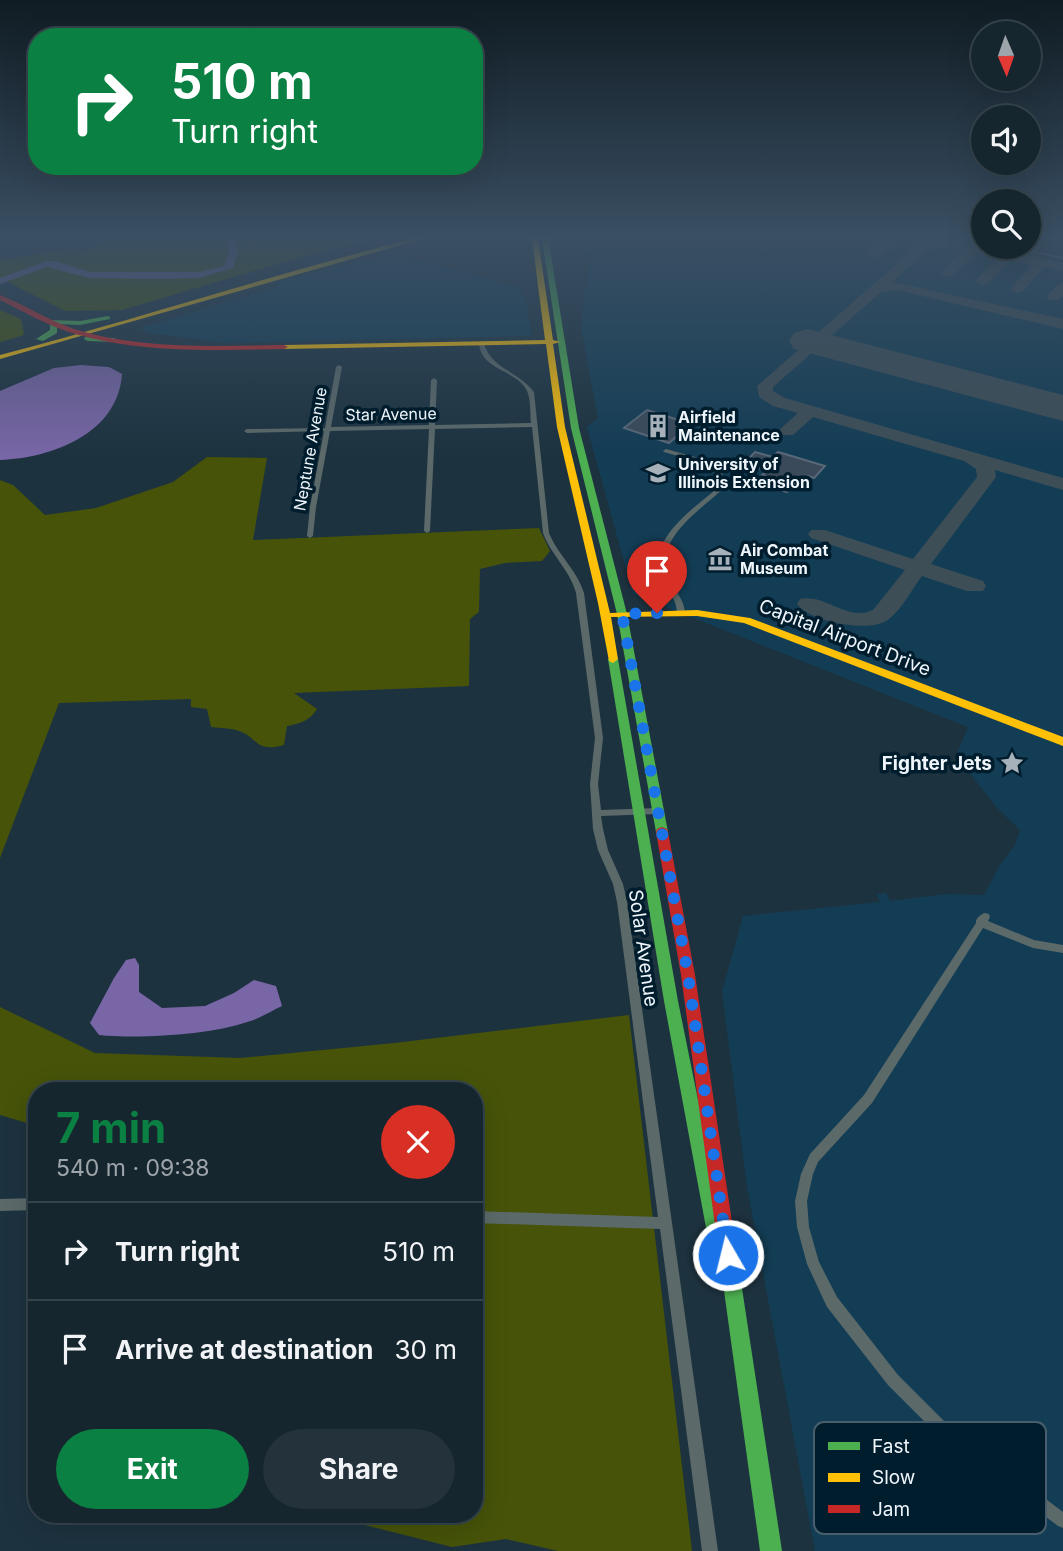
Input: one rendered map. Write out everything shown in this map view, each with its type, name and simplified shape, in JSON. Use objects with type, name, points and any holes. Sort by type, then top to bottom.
[{"type":"main road","points":[[30,311],[73,330],[119,341]]},
{"type":"main road","points":[[52,322],[94,322],[135,311]]},
{"type":"main road","points":[[0,354],[40,339],[137,311]]},
{"type":"main road","points":[[87,334],[144,311]]},
{"type":"main road","points":[[0,354],[87,334],[162,311]]},
{"type":"main road","points":[[551,311],[561,427],[604,615],[637,812],[748,1401]]},
{"type":"main road","points":[[40,339],[54,331],[52,322]]},
{"type":"main road","points":[[119,341],[110,333],[124,323]]},
{"type":"main road","points":[[0,354],[63,336],[73,330]]},
{"type":"main road","points":[[0,354],[72,341],[119,341],[207,348],[486,343],[554,346]]},
{"type":"main road","points":[[554,346],[622,614],[688,975],[771,1551]]},
{"type":"main road","points":[[614,585],[632,604],[679,612]]},
{"type":"main road","points":[[639,704],[642,684],[633,628],[639,621],[679,612]]},
{"type":"main road","name":"Capital Airport Drive","points":[[604,615],[716,613],[746,620],[1063,742]]},
{"type":"street","name":"Solar Avenue","points":[[486,343],[481,348],[489,360],[528,386],[531,392],[546,533],[553,550],[574,576],[580,593],[599,738],[594,784],[597,813],[603,850],[618,884],[621,902],[710,1551]]},
{"type":"street","name":"Neptune Avenue","points":[[310,536],[339,367]]},
{"type":"street","points":[[427,531],[433,380]]},
{"type":"street","name":"Star Avenue","points":[[247,432],[535,425]]},
{"type":"street","points":[[666,451],[712,467],[720,473],[724,481],[723,486],[678,527],[664,546],[662,568],[681,601],[679,612]]},
{"type":"street","points":[[597,813],[657,811]]},
{"type":"street","points":[[935,1422],[886,1372],[832,1302],[813,1264],[803,1227],[802,1201],[807,1174],[814,1158],[868,1099],[983,920],[1033,944],[1063,949]]},
{"type":"street","points":[[0,1205],[28,1204]]},
{"type":"street","points":[[483,1217],[664,1223]]},
{"type":"street","points":[[1046,1508],[1063,1521]]},
{"type":"shaded area","points":[[196,311],[528,311],[532,336],[225,343],[149,333],[139,328]]},
{"type":"shaded area","points":[[583,311],[1063,311],[1063,1551],[815,1551],[747,1187],[722,992],[743,916],[880,902],[877,894],[886,893],[890,901],[946,894],[984,895],[1000,865],[1015,845],[1020,830],[998,809],[956,756],[968,727],[633,594],[587,427],[598,418],[581,328]]},
{"type":"shaded area","points":[[81,365],[109,367],[122,374],[118,395],[108,412],[95,427],[79,439],[60,448],[0,460],[0,391],[54,368]]},
{"type":"shaded area","points":[[135,958],[139,965],[139,992],[162,1008],[205,1006],[234,993],[254,980],[276,986],[282,1006],[251,1021],[213,1030],[153,1036],[99,1035],[90,1023],[126,960]]},
{"type":"green space","points":[[0,311],[21,319],[24,335],[0,342]]},
{"type":"green space","points":[[207,457],[267,458],[253,540],[539,528],[550,551],[542,561],[505,563],[480,569],[479,612],[470,619],[469,686],[294,693],[317,709],[304,721],[287,726],[284,745],[262,746],[239,731],[211,727],[207,709],[191,707],[191,699],[59,703],[0,858],[0,480],[13,485],[45,515],[96,508],[173,482]]},
{"type":"green space","points":[[0,1007],[95,1053],[240,1058],[629,1015],[692,1551],[558,1551],[506,1539],[452,1547],[357,1523],[483,1523],[483,1082],[28,1082],[28,1123],[0,1115]]},
{"type":"green space","points":[[229,1523],[296,1523],[243,1525]]},
{"type":"building","name":"Airfield Maintenance","points":[[647,410],[691,424],[669,443],[624,428]]},
{"type":"building","points":[[755,452],[773,457],[778,452],[825,466],[814,478],[808,476],[787,492],[763,484],[769,478],[762,475],[767,471],[744,463]]},
{"type":"taxiway","points":[[850,311],[765,386],[765,393],[779,402],[1063,484]]},
{"type":"taxiway","points":[[1008,311],[1063,324]]},
{"type":"taxiway","points":[[787,431],[810,411]]},
{"type":"taxiway","points":[[918,567],[987,477],[985,466],[971,458]]},
{"type":"taxiway","points":[[818,534],[918,567]]},
{"type":"taxiway","points":[[808,604],[854,620],[872,619],[881,615],[918,567]]},
{"type":"taxiway","points":[[918,567],[975,586]]},
{"type":"runway","points":[[808,341],[1063,408]]},
{"type":"traffic: fast","points":[[556,311],[575,428],[622,614],[662,832]]},
{"type":"traffic: fast","points":[[40,339],[54,331],[53,322],[80,323],[108,318]]},
{"type":"traffic: fast","points":[[88,339],[114,340]]},
{"type":"traffic: fast","points":[[613,659],[671,1001],[721,1260]]},
{"type":"traffic: fast","points":[[729,1262],[771,1551]]},
{"type":"traffic: slow","points":[[0,357],[164,311]]},
{"type":"traffic: slow","points":[[545,311],[561,427],[603,603],[613,659]]},
{"type":"traffic: slow","points":[[284,347],[557,342]]},
{"type":"traffic: slow","points":[[614,615],[697,613],[746,620],[1063,742]]},
{"type":"traffic: jam","points":[[27,311],[64,328],[100,338],[152,346],[284,347]]},
{"type":"traffic: jam","points":[[662,832],[688,975],[729,1262]]},
{"type":"place","name":"Airfield Maintenance","points":[[658,426]]},
{"type":"place","name":"University of Illinois Extension","points":[[658,473]]},
{"type":"place","name":"Air Combat Museum","points":[[720,559]]},
{"type":"place","name":"Fighter Jets","points":[[1012,763]]},
{"type":"route","points":[[657,613],[622,614],[688,975],[728,1255]]}]
